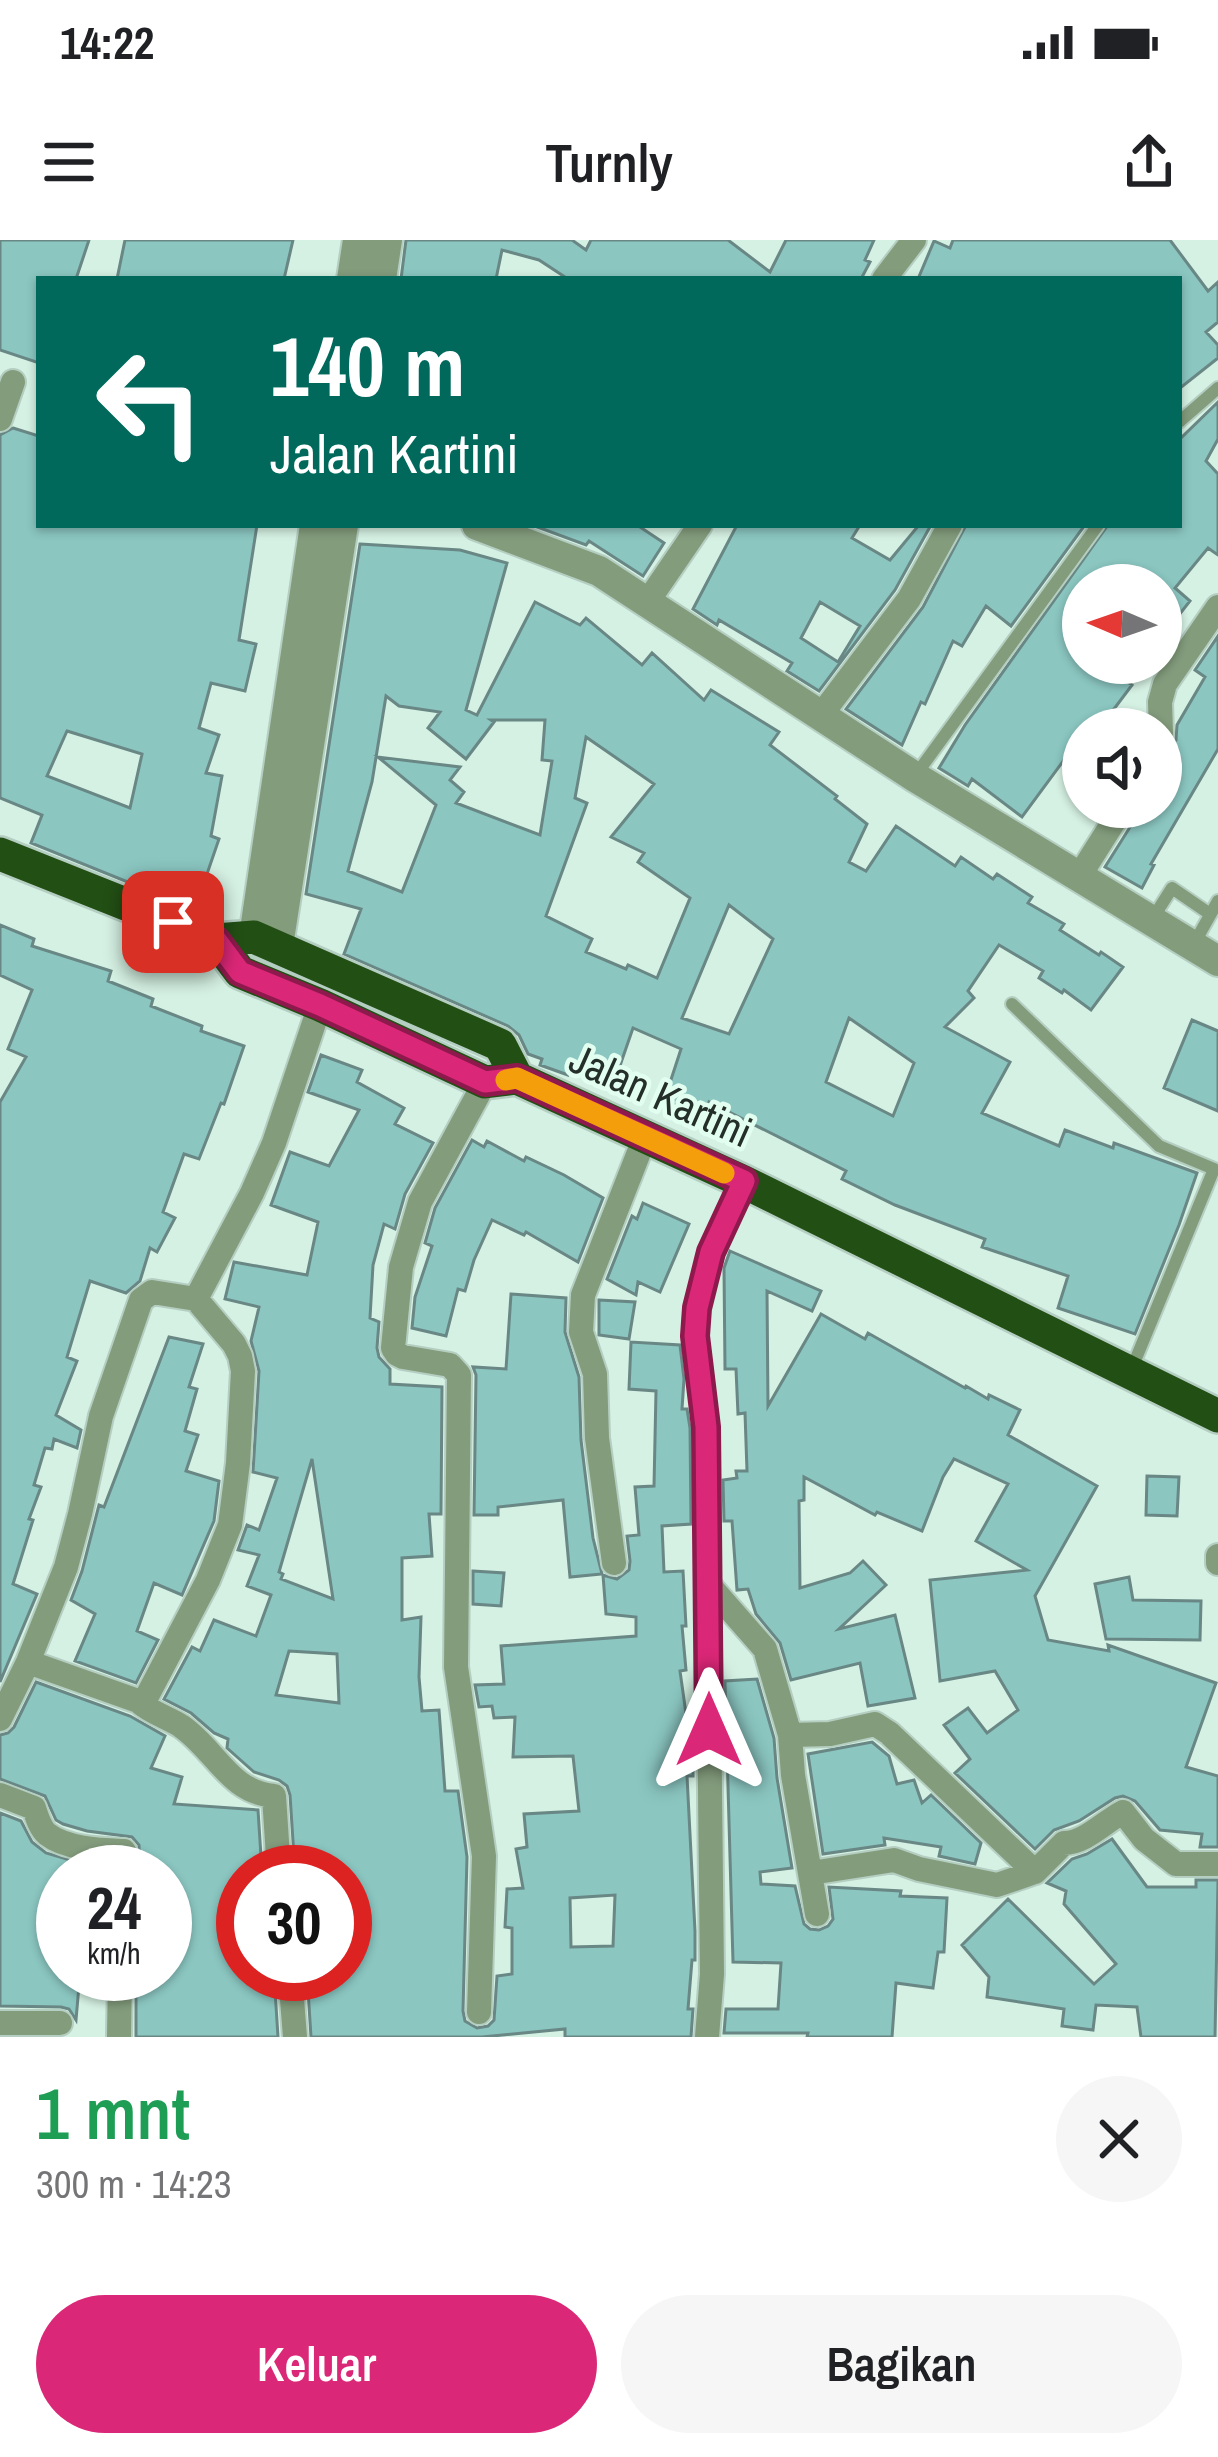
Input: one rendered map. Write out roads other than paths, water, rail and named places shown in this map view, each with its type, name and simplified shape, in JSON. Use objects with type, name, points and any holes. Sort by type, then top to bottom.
[{"type":"highway","name":"Jalan Kartini","points":[[0,854],[216,940],[240,972],[744,1181],[1218,1416]]},
{"type":"highway","points":[[216,940],[266,942],[500,1045],[501,1080]]},
{"type":"street","points":[[352,276],[358,240]]},
{"type":"street","points":[[381,276],[387,240]]},
{"type":"street","points":[[886,276],[914,240]]},
{"type":"street","points":[[0,419],[13,382]]},
{"type":"street","points":[[299,724],[315,528]]},
{"type":"street","points":[[266,942],[299,724],[342,528]]},
{"type":"street","points":[[485,528],[599,571],[915,777],[1205,953]]},
{"type":"street","points":[[648,601],[698,528]]},
{"type":"street","points":[[821,716],[909,599],[948,528]]},
{"type":"street","points":[[1160,708],[1165,684],[1218,607]]},
{"type":"street","points":[[1080,875],[1110,828]]},
{"type":"street","points":[[196,1299],[274,1144],[320,1005]]},
{"type":"street","points":[[478,2012],[484,1856],[456,1667],[459,1375],[450,1365],[403,1357],[393,1348],[401,1268],[419,1202],[501,1080]]},
{"type":"street","points":[[614,1563],[597,1438],[596,1374],[580,1332],[583,1295],[646,1138]]},
{"type":"street","points":[[707,2037],[712,1973],[706,1427],[695,1336],[711,1252],[744,1181]]},
{"type":"street","points":[[0,1719],[66,1567],[101,1416],[141,1300],[152,1292],[196,1299],[234,1344],[242,1371],[230,1525],[208,1580],[145,1700],[138,1701]]},
{"type":"street","points":[[708,1584],[765,1649],[790,1736],[818,1914]]},
{"type":"street","points":[[28,1662],[138,1701],[180,1726],[238,1784],[259,1795],[274,1796],[277,1845]]},
{"type":"street","points":[[790,1736],[830,1734],[875,1724],[1035,1872]]},
{"type":"street","points":[[0,1795],[34,1808],[44,1832],[80,1845]]},
{"type":"street","points":[[811,1873],[894,1860],[997,1885],[1035,1872],[1064,1843],[1076,1843],[1124,1812],[1144,1839],[1176,1864],[1218,1864]]},
{"type":"street","points":[[118,2037],[119,2001]]},
{"type":"street","points":[[292,2001],[295,2037]]},
{"type":"street","points":[[0,2023],[59,2023]]},
{"type":"lane","points":[[1182,419],[1218,388]]},
{"type":"lane","points":[[915,777],[1096,528]]},
{"type":"lane","points":[[1152,919],[1172,888],[1214,908],[1205,953]]},
{"type":"lane","points":[[1012,1004],[1159,1146],[1214,1168],[1130,1374]]}]
